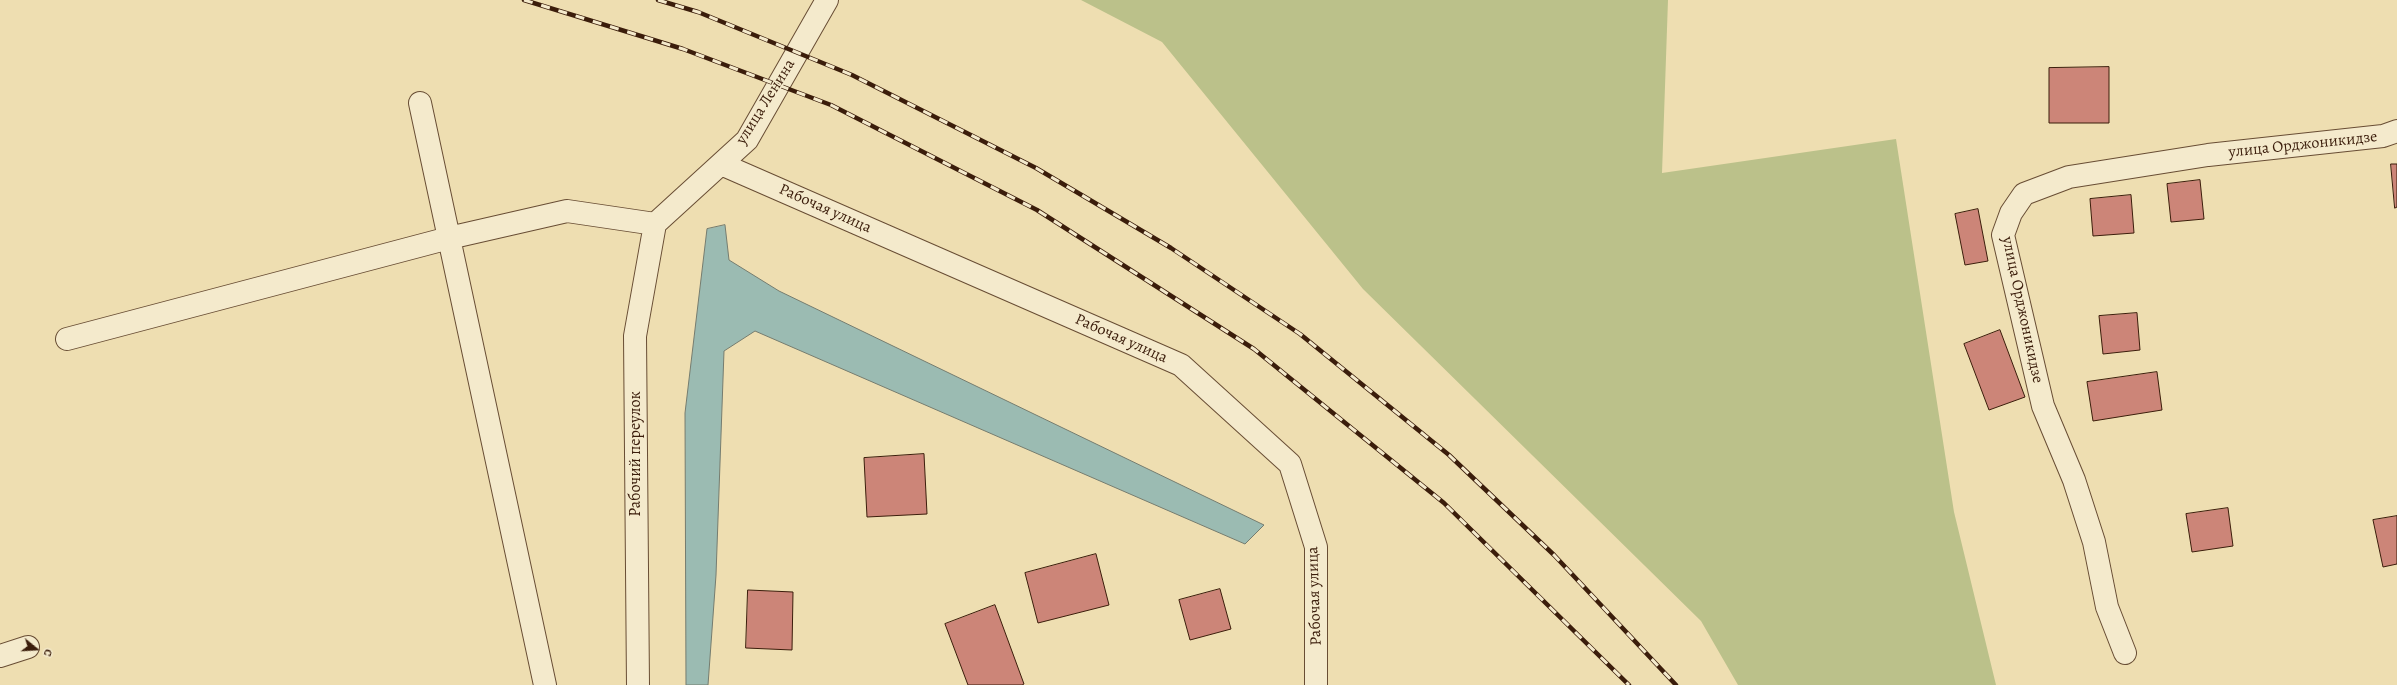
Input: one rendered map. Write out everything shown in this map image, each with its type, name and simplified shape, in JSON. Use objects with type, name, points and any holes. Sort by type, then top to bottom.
[{"type":"street","name":"улица Ленина","points":[[655,224],[747,140],[828,0]]},
{"type":"street","points":[[420,103],[545,685]]},
{"type":"street","name":"улица Орджоникидзе","points":[[2125,653],[2107,607],[2094,542],[2074,480],[2043,406],[2003,235],[2011,213],[2024,194],[2069,177],[2208,155],[2383,136],[2397,131]]},
{"type":"street","name":"Рабочая улица","points":[[721,164],[1181,365],[1290,464],[1316,547],[1316,685]]},
{"type":"street","points":[[67,339],[449,238],[567,212],[655,224]]},
{"type":"street","name":"Рабочий переулок","points":[[638,685],[635,336],[655,224]]},
{"type":"street","points":[[0,656],[28,647]]},
{"type":"green space","points":[[1081,0],[1668,0],[1662,173],[1896,139],[1954,512],[1996,685],[1738,685],[1701,621],[1363,289],[1162,42]]},
{"type":"water","points":[[725,225],[729,260],[779,291],[1264,525],[1245,544],[755,331],[724,351],[716,575],[708,685],[686,685],[685,413],[707,229]]},
{"type":"building","points":[[2109,67],[2109,123],[2049,123],[2049,68]]},
{"type":"building","points":[[2391,164],[2397,164],[2397,207],[2395,208]]},
{"type":"building","points":[[2200,180],[2204,219],[2171,222],[2167,184]]},
{"type":"building","points":[[2131,195],[2134,233],[2093,236],[2090,199]]},
{"type":"building","points":[[1978,209],[1988,261],[1965,265],[1955,214]]},
{"type":"building","points":[[2137,313],[2140,350],[2103,354],[2099,316]]},
{"type":"building","points":[[2000,330],[2025,397],[1989,410],[1964,344]]},
{"type":"building","points":[[2157,372],[2162,410],[2093,421],[2087,382]]},
{"type":"building","points":[[924,454],[927,514],[867,517],[864,458]]},
{"type":"building","points":[[2228,508],[2233,546],[2192,552],[2186,514]]},
{"type":"building","points":[[2397,516],[2397,564],[2383,567],[2373,520]]},
{"type":"building","points":[[1096,554],[1109,605],[1038,623],[1025,573]]},
{"type":"building","points":[[1220,589],[1231,629],[1190,640],[1179,600]]},
{"type":"building","points":[[748,590],[793,592],[792,650],[746,648]]},
{"type":"building","points":[[995,605],[1024,684],[968,685],[945,624]]},
{"type":"railway","points":[[524,0],[683,49],[831,105],[1037,210],[1254,349],[1444,503],[1629,685]]},
{"type":"railway","points":[[658,0],[698,12],[852,75],[1036,168],[1171,248],[1300,334],[1449,455],[1554,555],[1676,685]]}]
